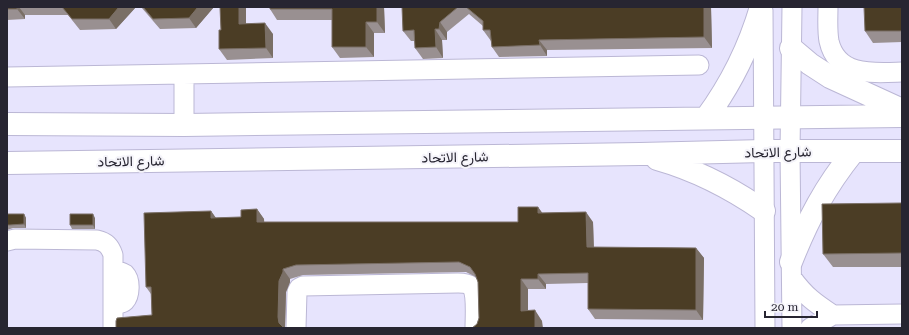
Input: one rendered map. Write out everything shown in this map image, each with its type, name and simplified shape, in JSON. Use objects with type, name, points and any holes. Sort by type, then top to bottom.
[{"type":"main road","points":[[706,118],[730,84],[755,28],[762,7]]},
{"type":"main road","points":[[791,48],[810,64],[830,77],[902,110]]},
{"type":"main road","points":[[7,124],[184,125],[902,116]]},
{"type":"main road","name":"شارع الاتحاد","points":[[7,163],[790,151],[902,151]]},
{"type":"main road","points":[[792,270],[801,236],[813,210],[828,186],[854,151]]},
{"type":"main road","points":[[640,154],[702,175],[732,190],[764,211]]},
{"type":"street","points":[[762,7],[765,328]]},
{"type":"street","points":[[792,7],[790,117],[792,328]]},
{"type":"street","points":[[828,7],[829,43],[842,63],[860,72],[902,72]]},
{"type":"street","points":[[7,77],[699,65]]},
{"type":"street","points":[[184,74],[184,125]]},
{"type":"street","points":[[7,241],[102,241],[109,246],[112,250],[113,269],[112,328]]},
{"type":"street","points":[[792,270],[803,293],[817,305],[833,315]]},
{"type":"street","points":[[296,328],[297,292],[299,288],[303,286],[466,283],[474,291],[475,328]]},
{"type":"street","points":[[810,328],[833,315],[902,314]]},
{"type":"building","points":[[7,7],[17,7],[17,9],[7,9]]},
{"type":"building","points":[[62,7],[119,7],[109,19],[72,19]]},
{"type":"building","points":[[143,7],[198,7],[189,18],[153,19]]},
{"type":"building","points":[[220,7],[239,7],[239,24],[265,23],[266,48],[219,49],[219,30],[221,30]]},
{"type":"building","points":[[270,7],[377,7],[377,22],[366,22],[366,47],[332,47],[332,9],[270,9]]},
{"type":"building","points":[[402,7],[458,7],[440,22],[439,29],[435,29],[436,47],[415,48],[414,30],[403,31]]},
{"type":"building","points":[[466,7],[704,7],[704,37],[539,40],[540,45],[492,47],[490,30],[483,30],[483,21]]},
{"type":"building","points":[[864,7],[902,7],[902,31],[865,31]]},
{"type":"building","points":[[902,203],[902,253],[823,254],[822,204]]},
{"type":"building","points":[[518,207],[538,207],[538,213],[586,212],[587,247],[696,248],[696,310],[588,309],[588,273],[538,274],[538,279],[521,279],[521,311],[535,310],[535,328],[472,328],[477,324],[479,318],[478,282],[470,267],[459,262],[296,265],[283,269],[279,281],[278,317],[279,323],[284,328],[116,328],[117,318],[152,315],[151,287],[146,287],[144,213],[211,211],[211,218],[241,217],[241,210],[257,209],[257,222],[518,222]]},
{"type":"building","points":[[7,214],[24,214],[24,224],[7,225]]},
{"type":"building","points":[[70,214],[93,214],[93,225],[70,225]]}]
